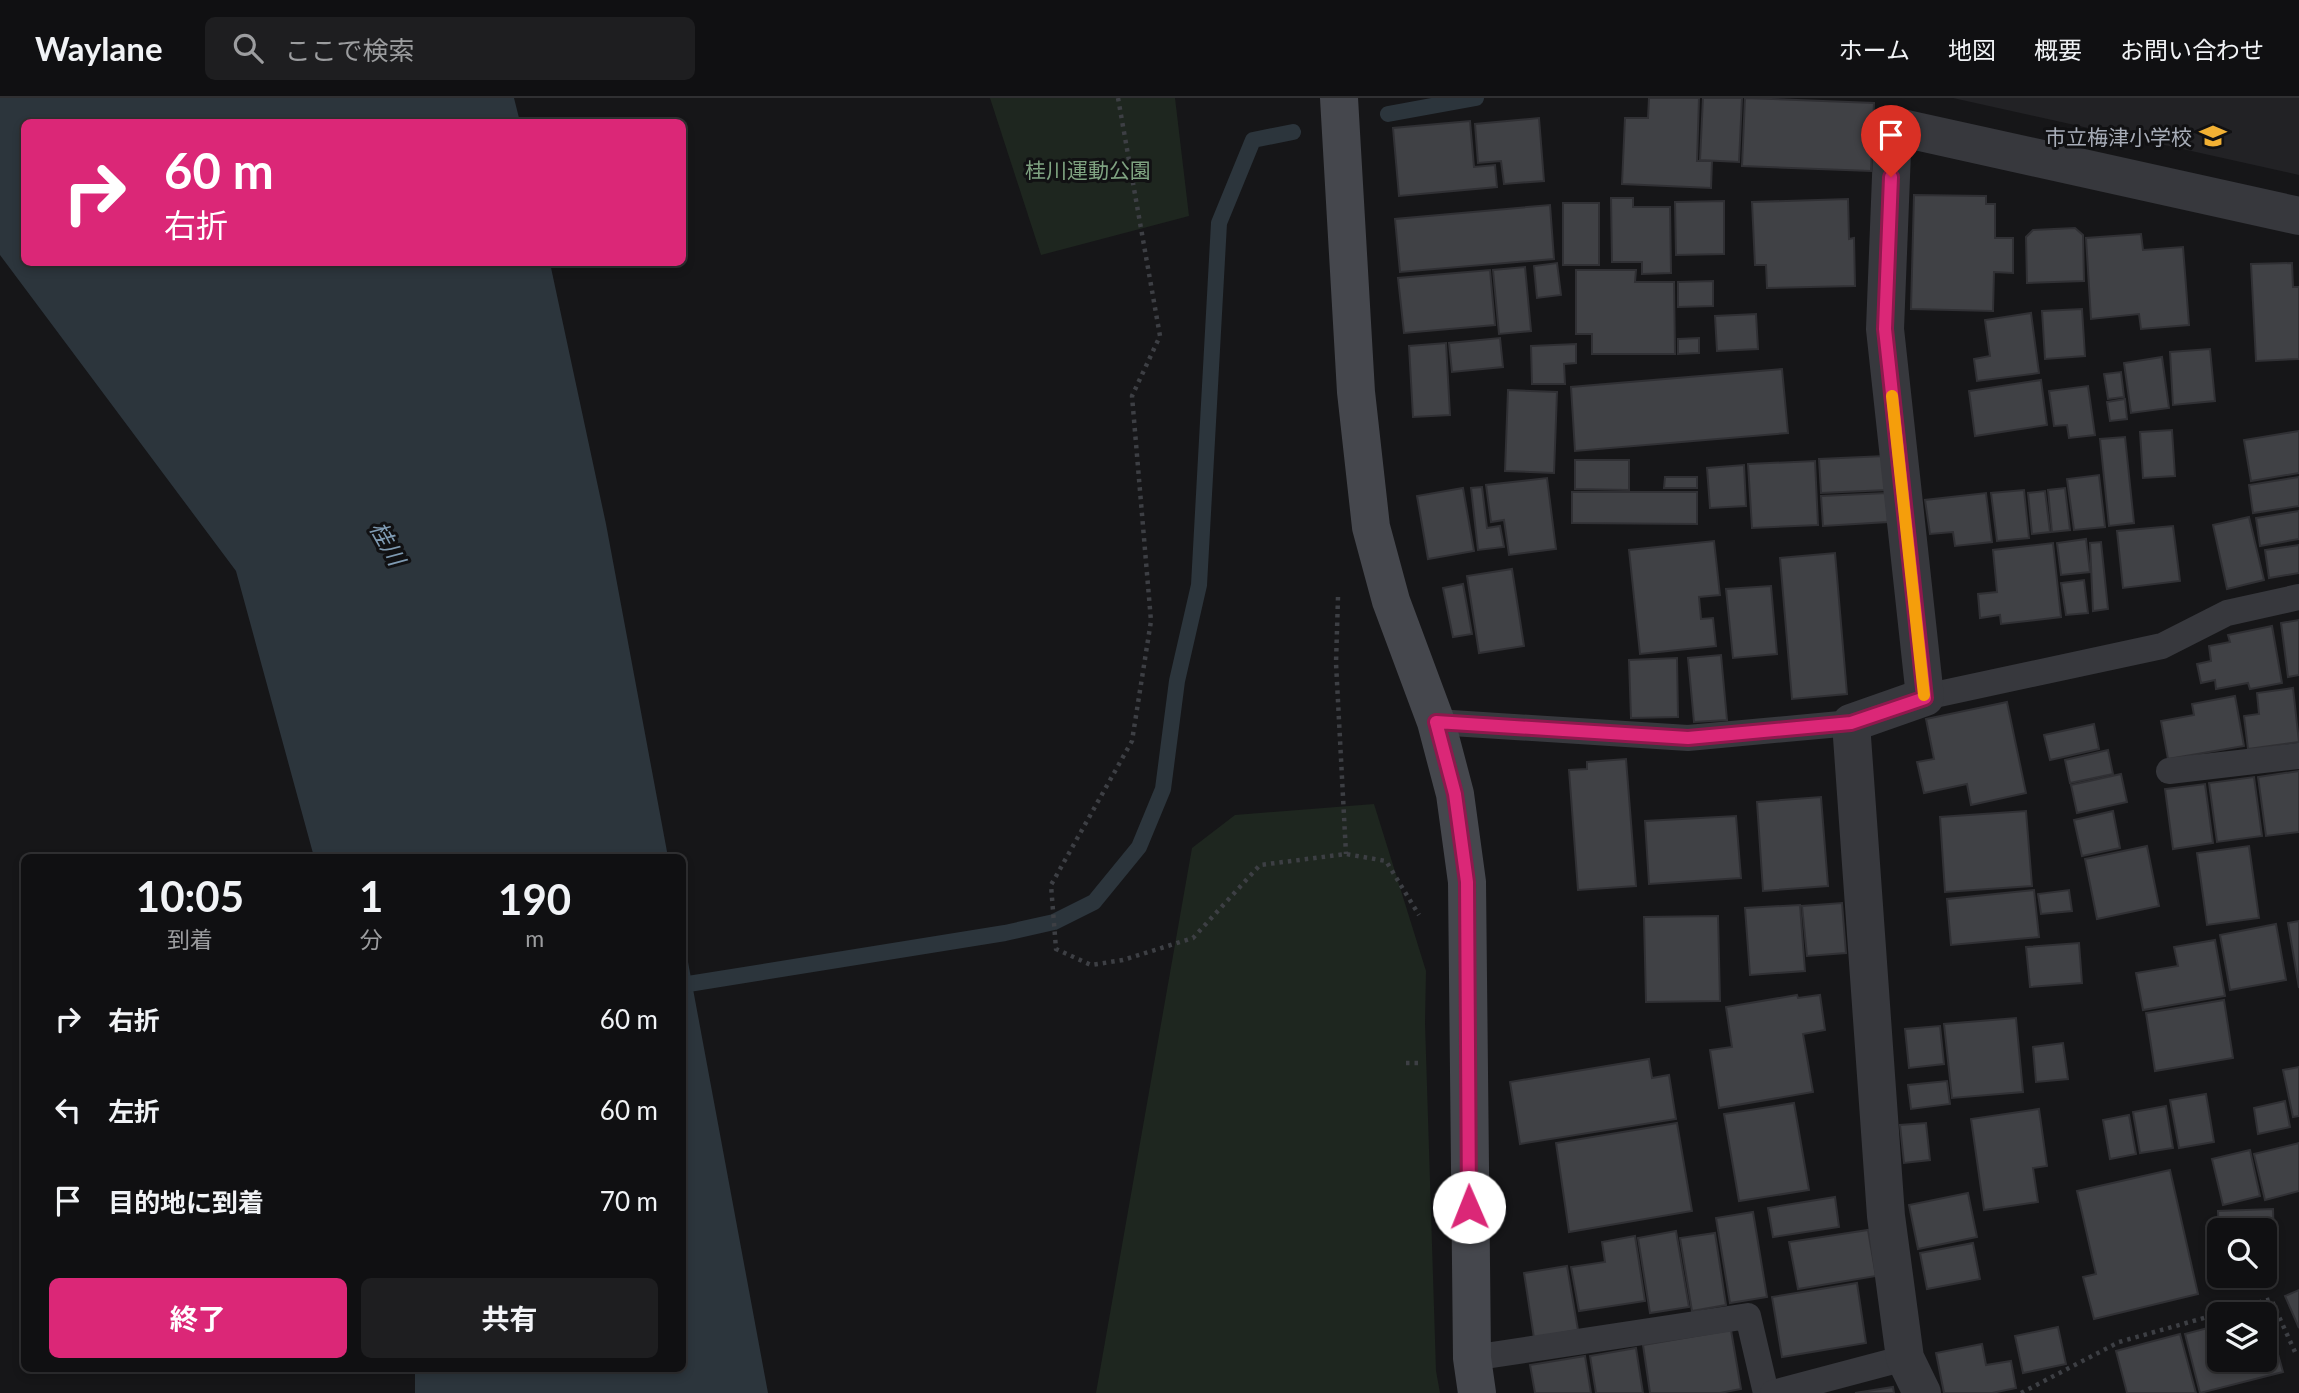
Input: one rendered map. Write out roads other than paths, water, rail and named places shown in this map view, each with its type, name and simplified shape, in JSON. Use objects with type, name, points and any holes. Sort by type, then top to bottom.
[{"type":"street","points":[[1339,98],[1356,392],[1371,527],[1391,601],[1436,722],[1455,794],[1467,882],[1475,1376]]},
{"type":"street","points":[[1922,1393],[1905,1357],[1886,1216],[1851,723],[1925,698],[1885,329],[1893,126],[2299,216]]},
{"type":"lane","points":[[1925,698],[2162,646],[2227,613],[2299,597]]},
{"type":"lane","points":[[1436,722],[1688,738],[1851,723]]},
{"type":"lane","points":[[2169,771],[2299,756]]},
{"type":"lane","points":[[1475,1376],[1748,1316],[1766,1393]]},
{"type":"lane","points":[[1773,1393],[1905,1357]]},
{"type":"water","name":"桂川","points":[[0,98],[514,98],[519,119],[21,119],[21,266],[551,266],[606,524],[667,854],[313,854],[236,571],[0,255]]},
{"type":"water","points":[[686,951],[768,1393],[415,1393],[415,1372],[686,1372]]},
{"type":"waterway","points":[[1388,114],[1476,98]]},
{"type":"waterway","points":[[686,984],[1005,933],[1054,922],[1094,902],[1139,847],[1163,789],[1177,681],[1199,585],[1219,223],[1253,140],[1293,132]]},
{"type":"place","name":"市立梅津小学校","points":[[2213,136]]},
{"type":"park label","name":"桂川運動公園","points":[[1088,169]]}]
